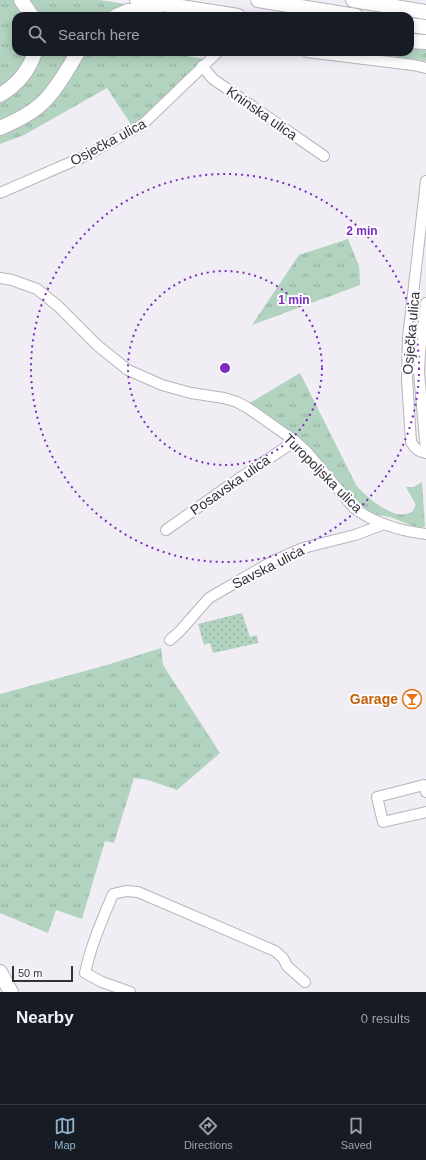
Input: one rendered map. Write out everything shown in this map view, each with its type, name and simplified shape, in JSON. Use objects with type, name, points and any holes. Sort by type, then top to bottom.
[{"type":"highway","points":[[21,0],[29,12]]},
{"type":"highway","points":[[137,0],[214,12]]},
{"type":"highway","points":[[258,0],[332,12]]},
{"type":"highway","points":[[353,0],[426,12]]},
{"type":"highway","points":[[128,12],[163,9],[171,5]]},
{"type":"highway","points":[[414,26],[426,28]]},
{"type":"highway","points":[[414,41],[426,42]]},
{"type":"highway","points":[[0,95],[10,89],[27,71],[34,56]]},
{"type":"highway","points":[[0,128],[14,122],[41,105],[53,90],[75,56]]},
{"type":"highway","points":[[0,972],[10,992]]},
{"type":"street","name":"Osječka ulica","points":[[0,193],[85,156],[142,126],[213,56]]},
{"type":"street","points":[[340,56],[414,65],[426,68]]},
{"type":"street","name":"Kninska ulica","points":[[202,66],[213,79],[324,156]]},
{"type":"street","name":"Osječka ulica","points":[[426,181],[408,338],[406,379],[411,442],[416,450],[426,452]]},
{"type":"street","name":"Turopoljska ulica","points":[[0,278],[12,280],[37,289],[58,306],[96,345],[128,370],[162,385],[191,393],[224,398],[237,402],[272,424],[295,441],[306,451],[354,508],[370,518],[384,524],[407,531],[426,534]]},
{"type":"street","points":[[426,303],[419,372],[426,452]]},
{"type":"street","name":"Posavska ulica","points":[[166,530],[295,441]]},
{"type":"street","name":"Savska ulica","points":[[170,640],[180,631],[209,598],[273,561],[303,548],[355,535],[384,524]]},
{"type":"street","points":[[426,792],[424,785],[377,797],[384,822],[426,812]]},
{"type":"street","points":[[130,992],[101,987],[86,973],[90,953],[96,935],[113,894],[126,891],[138,892],[275,951],[283,958],[287,966],[305,982]]},
{"type":"green space","points":[[0,0],[15,0],[23,12],[12,12],[12,56],[27,56],[9,82],[0,87]]},
{"type":"green space","points":[[28,0],[100,0],[131,5],[116,12],[35,12]]},
{"type":"green space","points":[[414,48],[426,50],[426,61],[387,56],[414,56]]},
{"type":"green space","points":[[36,56],[69,56],[57,75],[35,102],[0,122],[0,99]]},
{"type":"green space","points":[[81,56],[187,56],[204,59],[150,112],[132,126],[107,88],[24,135],[0,144],[0,133],[21,124]]},
{"type":"green space","points":[[348,239],[359,266],[360,285],[252,325],[299,255]]},
{"type":"green space","points":[[300,373],[356,485],[369,498],[380,506],[397,514],[406,514],[412,512],[416,505],[406,487],[414,487],[422,482],[425,526],[422,528],[416,527],[390,517],[378,515],[368,511],[346,490],[309,448],[248,404]]},
{"type":"green space","points":[[242,613],[250,637],[257,635],[258,643],[213,653],[210,643],[204,645],[198,624]]},
{"type":"green space","points":[[161,648],[163,665],[220,753],[177,790],[148,780],[134,778],[114,843],[105,841],[82,919],[56,910],[48,933],[0,913],[0,694],[107,665]]},
{"type":"place","name":"Garage","points":[[412,699]]}]
